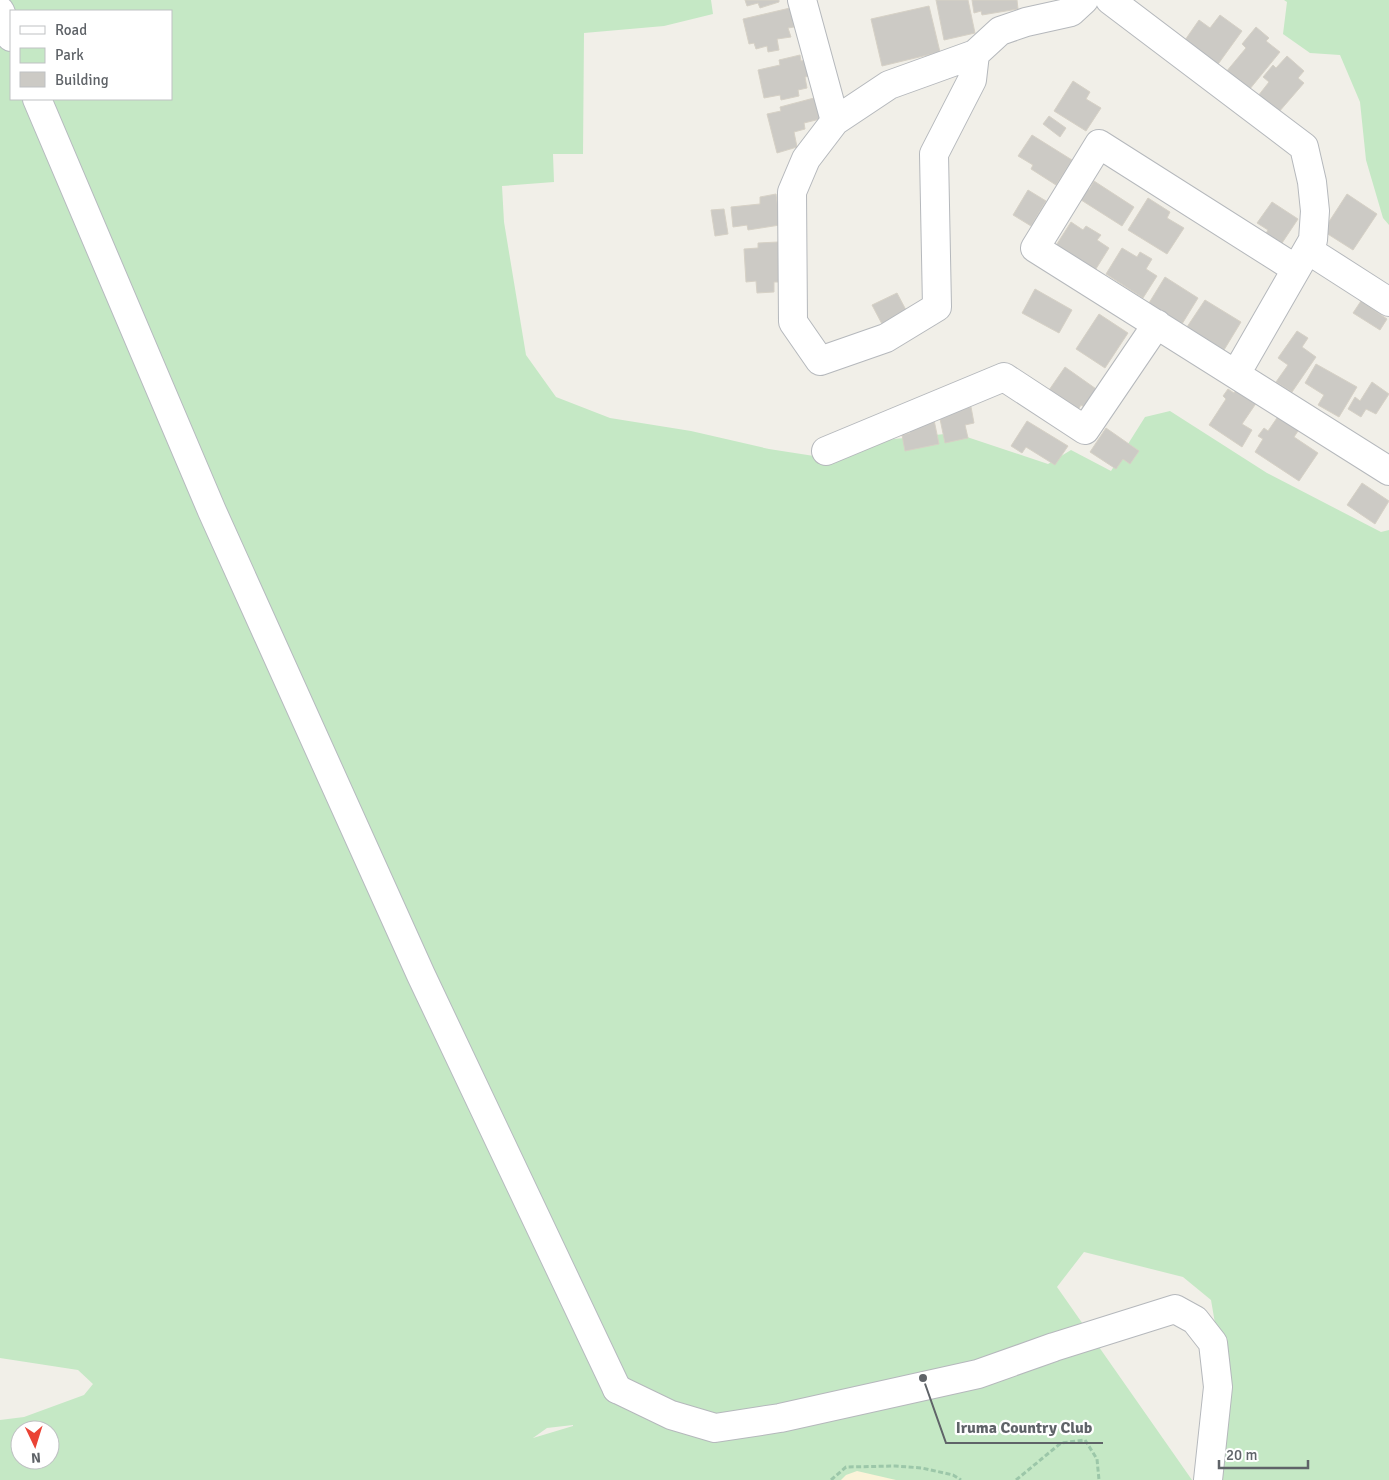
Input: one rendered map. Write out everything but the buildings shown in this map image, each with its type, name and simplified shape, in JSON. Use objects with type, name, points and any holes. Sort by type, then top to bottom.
[{"type":"street","points":[[802,0],[834,121]]},
{"type":"street","points":[[975,54],[972,80],[934,154],[938,307],[886,338],[820,361],[793,322],[792,192],[806,159],[834,121],[889,85],[975,54],[1000,31],[1026,22],[1071,12],[1084,0]]},
{"type":"street","points":[[1110,0],[1304,147],[1312,182],[1315,211],[1313,240],[1236,374]]},
{"type":"street","points":[[0,11],[10,35]]},
{"type":"street","points":[[37,100],[212,510],[421,975],[617,1389],[671,1415],[715,1428],[780,1418],[978,1374],[1062,1344],[1175,1309],[1194,1320],[1213,1342],[1218,1387],[1208,1480]]},
{"type":"street","points":[[1389,302],[1302,260],[1100,144],[1035,248],[1389,471]]},
{"type":"street","points":[[826,451],[1004,377],[1085,430],[1157,324]]},
{"type":"path","points":[[1016,1480],[1061,1444],[1084,1440],[1097,1459],[1099,1480]]},
{"type":"path","points":[[831,1480],[846,1467],[895,1466],[922,1468],[953,1475],[961,1480]]},
{"type":"green space","points":[[0,0],[711,0],[713,14],[664,26],[584,33],[583,154],[553,154],[554,182],[502,186],[504,222],[526,355],[556,397],[610,418],[691,431],[769,449],[814,456],[894,439],[955,433],[1048,464],[1071,450],[1111,471],[1145,417],[1170,411],[1267,473],[1381,532],[1389,530],[1389,1480],[1210,1480],[1216,1329],[1211,1300],[1183,1277],[1084,1252],[1057,1287],[1192,1480],[0,1480],[0,1420],[24,1417],[84,1395],[93,1384],[78,1370],[0,1358]],"holes":[[[573,1426],[533,1438],[547,1428]]]},
{"type":"green space","points":[[1284,0],[1389,0],[1389,225],[1383,218],[1366,160],[1360,102],[1340,55],[1310,53],[1283,34],[1287,2]]},
{"type":"sand","points":[[857,1471],[896,1480],[841,1480],[846,1475]]},
{"type":"place","name":"Iruma Country Club","points":[[923,1378]]}]
